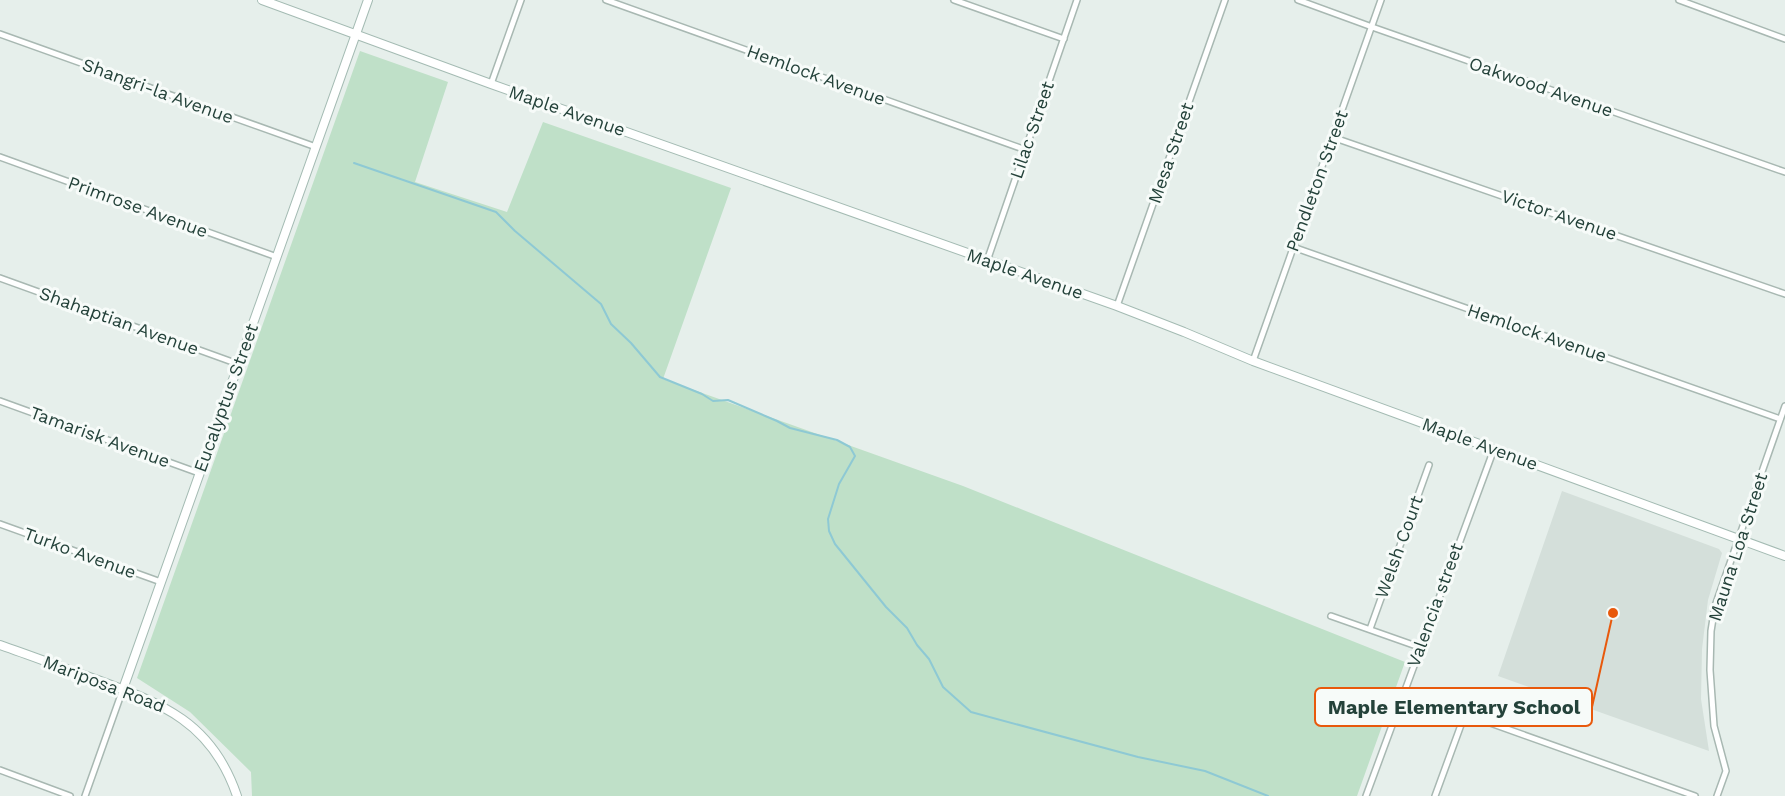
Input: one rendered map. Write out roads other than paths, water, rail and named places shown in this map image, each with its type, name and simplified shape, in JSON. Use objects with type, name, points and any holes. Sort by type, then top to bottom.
[{"type":"street","name":"Maple Avenue","points":[[262,0],[491,84],[1117,306],[1253,362],[1785,556]]},
{"type":"street","name":"Eucalyptus Street","points":[[86,796],[368,0]]},
{"type":"street","points":[[491,84],[521,0]]},
{"type":"street","name":"Hemlock Avenue","points":[[606,0],[1026,150]]},
{"type":"street","points":[[954,0],[1064,39]]},
{"type":"street","name":"Lilac Street","points":[[987,261],[1077,0]]},
{"type":"street","name":"Mesa Street","points":[[1117,306],[1225,0]]},
{"type":"street","name":"Oakwood Avenue","points":[[1298,0],[1785,172]]},
{"type":"street","name":"Pendleton Street","points":[[1253,362],[1381,0]]},
{"type":"street","points":[[1679,0],[1785,39]]},
{"type":"street","name":"Shangri-la Avenue","points":[[0,34],[316,147]]},
{"type":"street","name":"Victor Avenue","points":[[1332,137],[1785,294]]},
{"type":"street","name":"Primrose Avenue","points":[[0,157],[277,256]]},
{"type":"street","name":"Hemlock Avenue","points":[[1293,247],[1780,419]]},
{"type":"street","name":"Shahaptian Avenue","points":[[0,278],[238,364]]},
{"type":"street","name":"Tamarisk Avenue","points":[[0,400],[199,473]]},
{"type":"street","name":"Mauna Loa Street","points":[[1717,796],[1726,771],[1714,726],[1710,670],[1711,631],[1715,606],[1785,406]]},
{"type":"street","name":"Valencia street","points":[[1366,796],[1419,647],[1494,449]]},
{"type":"street","name":"Welsh Court","points":[[1370,629],[1429,465]]},
{"type":"street","name":"Turko Avenue","points":[[0,524],[161,582]]},
{"type":"street","points":[[1331,616],[1419,647]]},
{"type":"street","name":"Mariposa Road","points":[[0,645],[164,706],[198,732],[221,759],[237,796]]},
{"type":"street","points":[[1435,796],[1466,714],[1695,796]]},
{"type":"street","points":[[0,770],[70,796]]},
{"type":"waterway","points":[[354,163],[496,212],[601,304],[611,324],[660,377],[702,394],[713,401],[728,400],[790,428],[837,440],[850,447],[855,456],[839,484],[828,519],[829,531],[835,544],[886,607],[907,628],[929,659],[943,687],[971,712],[1138,757],[1205,771],[1268,796]]},
{"type":"place","name":"Maple Elementary School","points":[[1613,613]]}]
